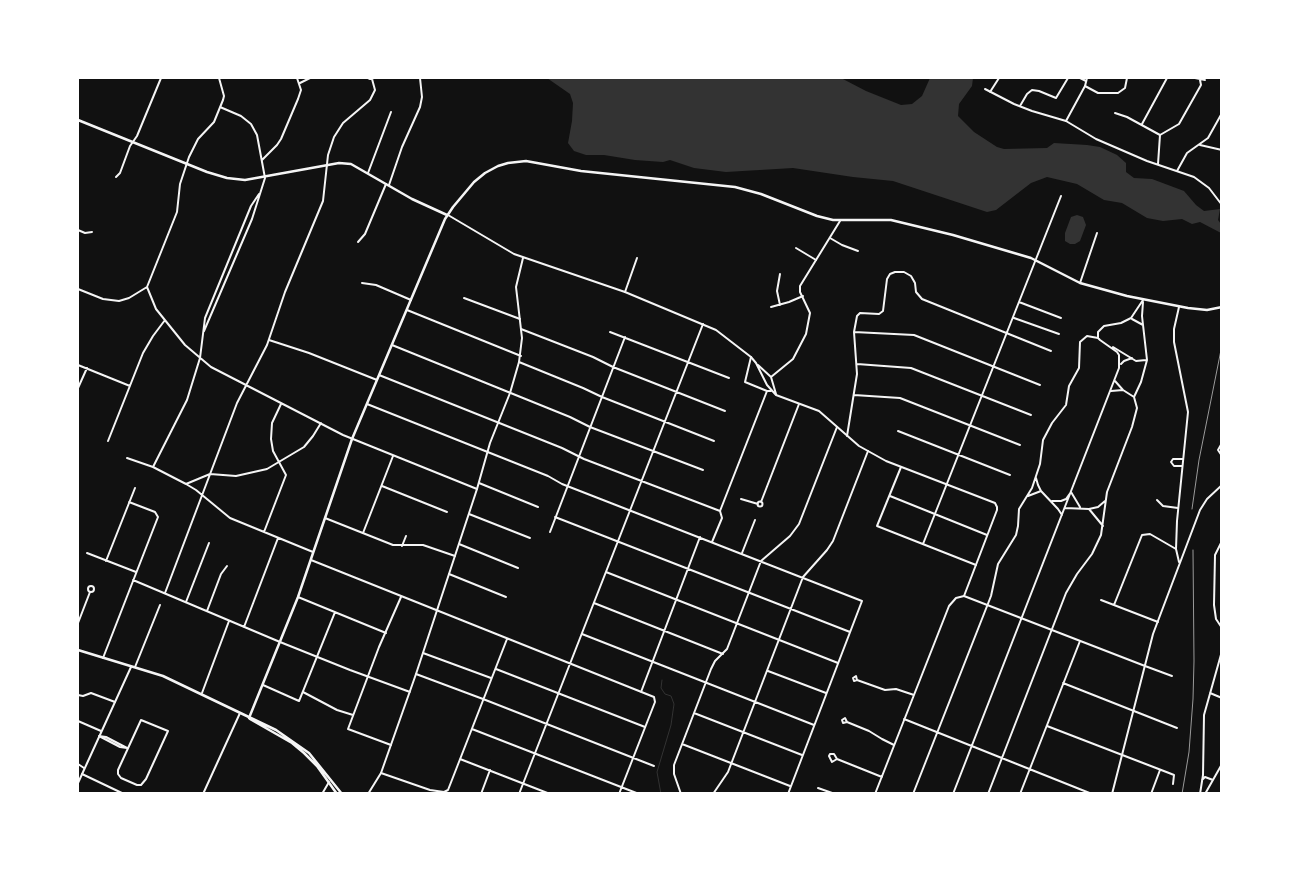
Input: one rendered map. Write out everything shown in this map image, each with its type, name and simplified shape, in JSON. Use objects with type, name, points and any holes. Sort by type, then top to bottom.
[{"type":"main road","points":[[78,120],[227,178],[245,180],[265,178],[326,165],[347,163],[412,199],[447,215]]},
{"type":"main road","points":[[249,718],[298,596],[352,439],[447,215],[474,182],[485,173],[508,163],[526,161],[581,170],[735,187],[761,194],[817,216],[840,221],[877,219],[903,222],[953,234],[1036,260],[1080,283],[1143,300],[1207,310],[1222,307]]},
{"type":"main road","points":[[78,650],[163,676],[249,718],[253,718],[299,744],[318,762],[337,794]]},
{"type":"main road","points":[[329,781],[342,794]]},
{"type":"street","points":[[116,177],[120,173],[162,78]]},
{"type":"street","points":[[78,289],[103,299],[119,300],[128,298],[147,287],[176,213],[180,184],[195,144],[211,126],[224,96],[219,78]]},
{"type":"street","points":[[262,160],[281,139],[300,94],[300,84],[297,78]]},
{"type":"street","points":[[300,84],[310,78]]},
{"type":"street","points":[[164,593],[246,385],[269,340],[285,292],[323,200],[326,165],[330,149],[338,130],[348,119],[366,106],[374,93],[373,78],[368,78]]},
{"type":"street","points":[[358,242],[365,234],[388,184],[420,107],[422,97],[420,78]]},
{"type":"street","points":[[990,92],[999,78]]},
{"type":"street","points":[[1020,106],[1027,94],[1032,90],[1056,98],[1068,78]]},
{"type":"street","points":[[1066,121],[1085,86],[1086,79],[1080,78]]},
{"type":"street","points":[[1085,86],[1098,93],[1118,93],[1125,88],[1127,78]]},
{"type":"street","points":[[1142,124],[1167,78]]},
{"type":"street","points":[[1195,78],[1205,80]]},
{"type":"street","points":[[1160,135],[1179,124],[1201,85],[1200,80]]},
{"type":"street","points":[[985,89],[1020,106],[1066,121],[1096,139],[1194,177],[1205,184],[1222,205]]},
{"type":"street","points":[[204,332],[256,208],[265,178],[257,134],[251,124],[241,116],[220,107]]},
{"type":"street","points":[[368,173],[391,112]]},
{"type":"street","points":[[1116,113],[1142,124],[1160,135]]},
{"type":"street","points":[[1177,171],[1187,153],[1200,145],[1209,136],[1222,113]]},
{"type":"street","points":[[1158,164],[1160,135]]},
{"type":"street","points":[[1209,136],[1209,143],[1212,148]]},
{"type":"street","points":[[1200,145],[1222,150]]},
{"type":"street","points":[[153,467],[187,400],[200,358],[205,318],[251,206],[259,194]]},
{"type":"street","points":[[922,544],[1061,196]]},
{"type":"street","points":[[447,215],[523,258],[625,292],[719,331],[771,377],[776,395]]},
{"type":"street","points":[[771,377],[794,359],[806,334],[810,313],[800,292],[800,286],[840,221]]},
{"type":"street","points":[[78,230],[85,233],[92,232]]},
{"type":"street","points":[[1080,283],[1097,233]]},
{"type":"street","points":[[830,238],[858,251]]},
{"type":"street","points":[[796,248],[816,260]]},
{"type":"street","points":[[232,253],[237,255]]},
{"type":"street","points":[[368,794],[381,773],[410,692],[477,490],[487,452],[510,393],[521,356],[521,329],[516,287],[523,258]]},
{"type":"street","points":[[625,292],[637,258]]},
{"type":"street","points":[[847,436],[857,374],[854,332],[859,314],[881,313],[883,311],[888,277],[896,272],[904,272],[912,276],[916,292],[922,299],[1051,351]]},
{"type":"street","points":[[780,274],[777,291],[780,305]]},
{"type":"street","points":[[362,283],[376,285],[411,300]]},
{"type":"street","points":[[147,287],[152,301],[185,345],[211,366],[352,439],[477,490]]},
{"type":"street","points":[[771,307],[803,296]]},
{"type":"street","points":[[464,298],[520,319]]},
{"type":"street","points":[[913,794],[994,589],[998,564],[1016,535],[1019,509],[1028,497],[1036,478],[1043,440],[1052,423],[1066,405],[1069,386],[1078,372],[1080,342],[1085,337],[1098,335],[1104,326],[1121,323],[1131,318],[1139,309],[1143,300]]},
{"type":"street","points":[[988,794],[1066,593],[1098,544],[1103,526],[1105,502],[1111,480],[1136,414],[1137,408],[1134,397],[1141,382],[1147,360],[1148,354],[1142,313],[1143,300]]},
{"type":"street","points":[[1019,302],[1061,318]]},
{"type":"street","points":[[1179,307],[1174,329],[1174,342],[1188,412],[1178,508],[1176,549],[1179,562]]},
{"type":"street","points":[[406,310],[521,356]]},
{"type":"street","points":[[1013,317],[1059,334]]},
{"type":"street","points":[[1131,318],[1143,326]]},
{"type":"street","points":[[108,441],[146,347],[166,320]]},
{"type":"street","points":[[519,794],[703,324]]},
{"type":"street","points":[[521,329],[725,411]]},
{"type":"street","points":[[610,332],[729,378]]},
{"type":"street","points":[[854,332],[914,335],[1040,385]]},
{"type":"street","points":[[1092,336],[1098,335]]},
{"type":"street","points":[[953,794],[1120,364],[1120,357],[1117,352],[1106,345],[1098,335]]},
{"type":"street","points":[[550,532],[625,338]]},
{"type":"street","points":[[269,340],[309,353],[377,380]]},
{"type":"street","points":[[392,345],[570,417],[590,427],[703,470]]},
{"type":"street","points":[[1106,345],[1140,362],[1147,360]]},
{"type":"street","points":[[751,358],[745,382],[771,391]]},
{"type":"street","points":[[1120,364],[1124,360],[1132,358]]},
{"type":"street","points":[[519,362],[714,441]]},
{"type":"street","points":[[756,363],[761,376],[776,395],[819,412],[868,451],[996,505],[997,510],[964,596]]},
{"type":"street","points":[[856,364],[911,368],[1031,415]]},
{"type":"street","points":[[78,365],[130,386]]},
{"type":"street","points":[[78,388],[87,368]]},
{"type":"street","points":[[379,375],[720,511]]},
{"type":"street","points":[[1114,381],[1134,397]]},
{"type":"street","points":[[1111,391],[1123,390]]},
{"type":"street","points":[[712,542],[722,518],[720,511],[767,391]]},
{"type":"street","points":[[854,395],[900,398],[1020,445]]},
{"type":"street","points":[[264,532],[286,475],[273,450],[271,432],[272,422],[281,403]]},
{"type":"street","points":[[367,404],[567,486],[862,600],[788,794]]},
{"type":"street","points":[[741,499],[758,504],[760,507],[762,506],[761,502],[799,404]]},
{"type":"street","points":[[186,484],[210,474],[232,476],[250,474],[267,469],[304,447],[321,423]]},
{"type":"street","points":[[681,794],[673,768],[714,662],[727,649],[761,561],[794,532],[837,427]]},
{"type":"street","points":[[898,431],[1010,475]]},
{"type":"street","points":[[1222,443],[1218,450],[1222,456]]},
{"type":"street","points":[[715,793],[731,764],[803,577],[827,550],[835,536],[868,451]]},
{"type":"street","points":[[362,533],[393,456]]},
{"type":"street","points":[[127,458],[153,467],[186,484],[226,516],[313,552]]},
{"type":"street","points":[[1182,466],[1172,465],[1171,462],[1173,459],[1183,459]]},
{"type":"street","points":[[901,466],[877,526],[976,565]]},
{"type":"street","points":[[1036,478],[1042,491],[1062,515]]},
{"type":"street","points":[[479,483],[538,507]]},
{"type":"street","points":[[1112,794],[1144,666],[1179,562],[1200,510],[1222,485]]},
{"type":"street","points":[[382,486],[447,512]]},
{"type":"street","points":[[106,561],[134,488]]},
{"type":"street","points":[[1028,497],[1042,491]]},
{"type":"street","points":[[1051,502],[1061,501],[1071,492]]},
{"type":"street","points":[[1071,492],[1080,508]]},
{"type":"street","points":[[889,496],[987,535]]},
{"type":"street","points":[[1157,500],[1163,506],[1178,508]]},
{"type":"street","points":[[103,658],[158,515],[129,502]]},
{"type":"street","points":[[1065,508],[1088,509],[1105,502]]},
{"type":"street","points":[[1088,509],[1103,526]]},
{"type":"street","points":[[469,514],[530,538]]},
{"type":"street","points":[[555,517],[850,632]]},
{"type":"street","points":[[325,518],[393,545],[423,545],[455,556]]},
{"type":"street","points":[[742,553],[755,520]]},
{"type":"street","points":[[1114,605],[1142,535],[1150,534],[1176,549]]},
{"type":"street","points":[[402,546],[406,536]]},
{"type":"street","points":[[641,692],[700,537]]},
{"type":"street","points":[[244,627],[278,538]]},
{"type":"street","points":[[1222,541],[1216,555],[1214,605],[1216,620],[1222,628]]},
{"type":"street","points":[[186,602],[209,543]]},
{"type":"street","points":[[459,544],[518,568]]},
{"type":"street","points":[[87,554],[136,572]]},
{"type":"street","points":[[310,560],[655,698],[619,794]]},
{"type":"street","points":[[207,611],[221,574],[227,566]]},
{"type":"street","points":[[606,572],[838,663]]},
{"type":"street","points":[[449,574],[506,597]]},
{"type":"street","points":[[133,580],[317,657],[410,692]]},
{"type":"street","points":[[78,623],[90,592]]},
{"type":"street","points":[[298,596],[386,632]]},
{"type":"street","points":[[875,794],[950,604],[957,597],[964,596],[1172,676]]},
{"type":"street","points":[[391,745],[348,729],[401,597]]},
{"type":"street","points":[[1101,600],[1158,622]]},
{"type":"street","points":[[594,603],[723,654]]},
{"type":"street","points":[[135,667],[160,605]]},
{"type":"street","points":[[263,685],[299,701],[335,612]]},
{"type":"street","points":[[201,694],[229,621]]},
{"type":"street","points":[[582,634],[814,725]]},
{"type":"street","points":[[381,773],[428,790],[444,792],[449,788],[507,639]]},
{"type":"street","points":[[1020,794],[1080,641]]},
{"type":"street","points":[[1200,794],[1204,776],[1203,724],[1222,651]]},
{"type":"street","points":[[423,653],[491,678]]},
{"type":"street","points":[[78,783],[131,666]]},
{"type":"street","points":[[495,669],[645,727]]},
{"type":"street","points":[[767,671],[826,694]]},
{"type":"street","points":[[416,674],[654,766]]},
{"type":"street","points":[[857,680],[885,690],[896,689],[914,695]]},
{"type":"street","points":[[1063,683],[1176,728]]},
{"type":"street","points":[[302,692],[338,710],[353,715]]},
{"type":"street","points":[[1210,692],[1222,698]]},
{"type":"street","points":[[78,695],[83,696],[91,693],[115,702]]},
{"type":"street","points":[[203,794],[240,713]]},
{"type":"street","points":[[694,713],[802,755]]},
{"type":"street","points":[[142,720],[168,731],[146,780],[141,785],[137,786],[130,783],[118,774],[118,768],[127,748],[142,720]]},
{"type":"street","points":[[904,720],[1092,794]]},
{"type":"street","points":[[78,721],[101,732]]},
{"type":"street","points":[[847,722],[869,730],[894,745]]},
{"type":"street","points":[[1046,726],[1174,775],[1173,784]]},
{"type":"street","points":[[472,729],[639,794]]},
{"type":"street","points":[[99,736],[106,737],[127,748]]},
{"type":"street","points":[[682,744],[790,786]]},
{"type":"street","points":[[460,759],[550,794]]},
{"type":"street","points":[[837,759],[882,777]]},
{"type":"street","points":[[78,764],[84,768]]},
{"type":"street","points":[[1205,794],[1222,764]]},
{"type":"street","points":[[481,794],[490,770]]},
{"type":"street","points":[[1151,794],[1160,770]]},
{"type":"street","points":[[82,774],[124,794]]},
{"type":"street","points":[[1204,776],[1213,780]]},
{"type":"street","points":[[322,794],[329,781]]},
{"type":"street","points":[[818,788],[835,794]]},
{"type":"shaded area","points":[[547,78],[841,78],[866,91],[901,105],[912,104],[922,96],[930,78],[973,78],[972,86],[959,104],[958,116],[974,132],[997,147],[1004,149],[1047,148],[1054,143],[1100,147],[1117,155],[1126,163],[1126,172],[1134,178],[1152,179],[1184,191],[1204,211],[1220,209],[1218,220],[1221,224],[1221,233],[1200,222],[1192,224],[1182,219],[1163,221],[1147,218],[1122,203],[1104,200],[1077,184],[1047,177],[1031,183],[996,210],[987,212],[893,181],[793,168],[726,172],[694,168],[670,160],[663,162],[604,155],[586,155],[574,151],[568,143],[573,103],[570,94]]},
{"type":"shaded area","points":[[1077,215],[1083,217],[1086,225],[1080,241],[1070,244],[1065,241],[1065,233],[1071,217]]},
{"type":"waterway","points":[[661,794],[657,772],[671,725],[674,704],[671,696],[665,694],[661,688],[662,680]]},
{"type":"railway","points":[[1192,509],[1199,460],[1222,345]]},
{"type":"railway","points":[[1182,794],[1189,752],[1193,699],[1193,550]]}]
